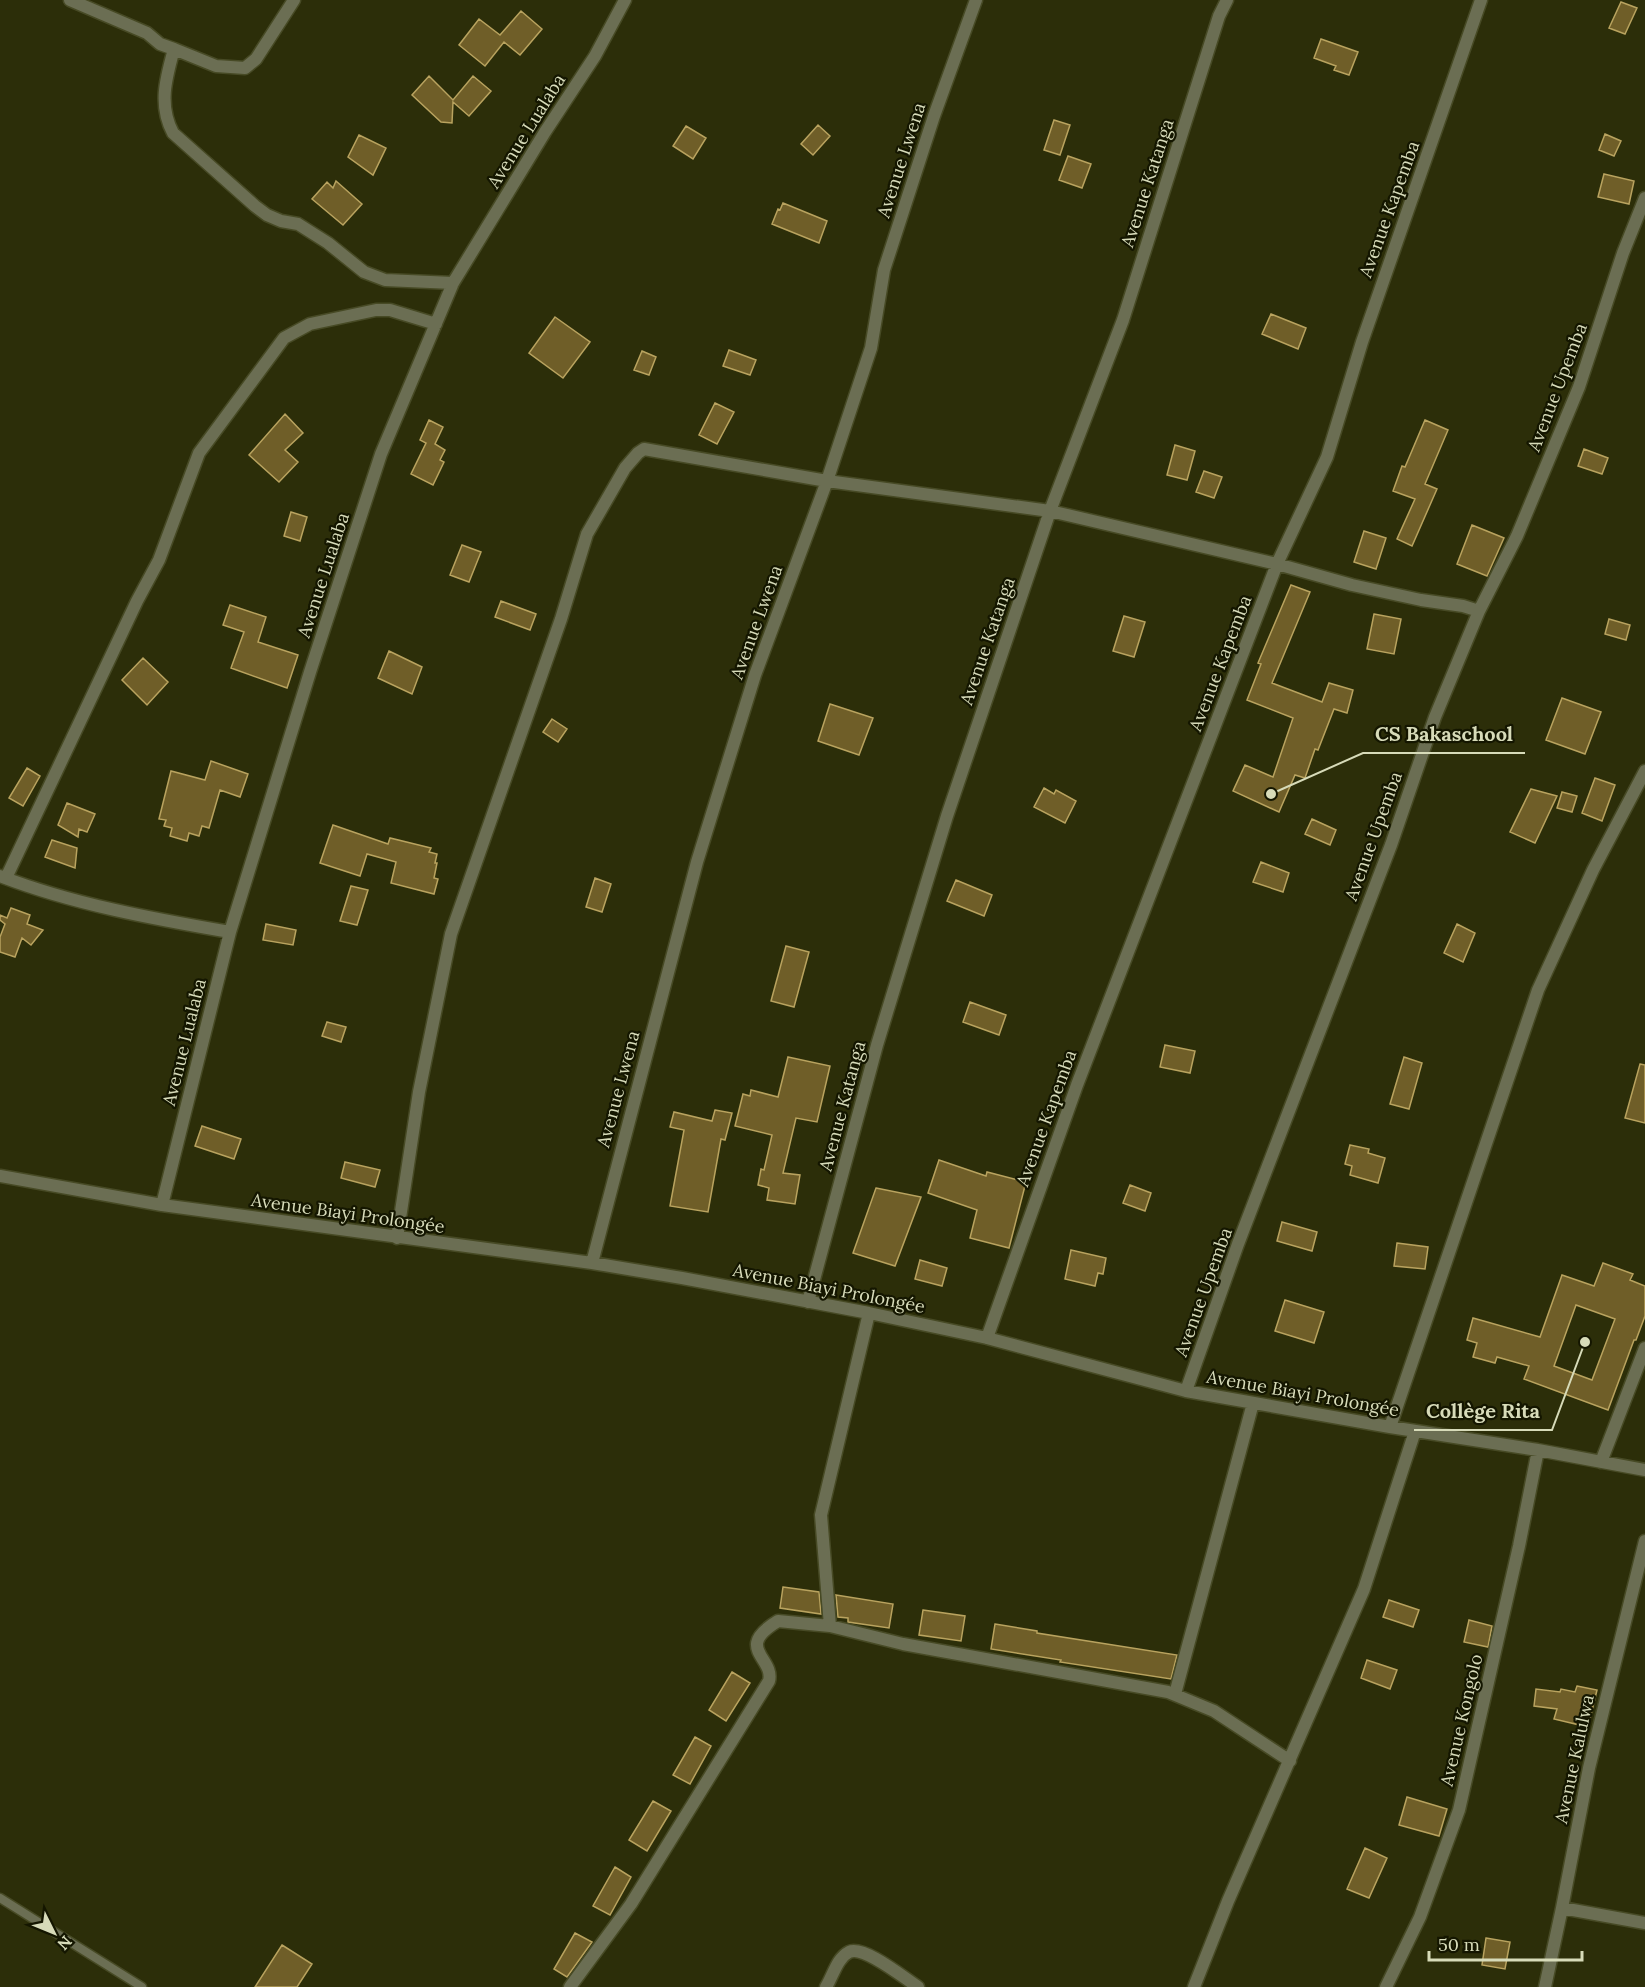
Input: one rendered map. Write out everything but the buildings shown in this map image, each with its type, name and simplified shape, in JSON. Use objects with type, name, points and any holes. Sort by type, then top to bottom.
[{"type":"street","points":[[70,0],[147,33],[160,44],[216,66],[245,68],[256,59],[294,0]]},
{"type":"street","name":"Avenue Lualaba","points":[[162,1205],[230,932],[310,672],[381,454],[453,283],[545,132],[595,56],[625,0]]},
{"type":"street","name":"Avenue Lwena","points":[[592,1263],[701,850],[755,675],[827,482],[871,348],[884,270],[934,116],[976,0]]},
{"type":"street","name":"Avenue Katanga","points":[[808,1302],[877,1045],[948,816],[1050,511],[1123,320],[1216,27],[1227,0]]},
{"type":"street","name":"Avenue Kapemba","points":[[987,1338],[1077,1085],[1278,564],[1327,457],[1362,342],[1481,0]]},
{"type":"street","points":[[174,49],[164,100],[166,120],[173,133],[255,206],[267,215],[298,224],[328,243],[364,272],[385,280],[453,283]]},
{"type":"street","name":"Avenue Upemba","points":[[1186,1391],[1238,1244],[1391,845],[1435,717],[1479,611],[1517,536],[1579,387],[1623,253],[1645,198]]},
{"type":"street","points":[[230,932],[178,923],[38,891],[3,877],[159,560],[199,453],[276,348],[294,332],[310,324],[376,310],[390,310],[436,324]]},
{"type":"street","points":[[397,1238],[419,1092],[451,934],[561,619],[587,534],[626,468],[644,449],[827,482],[1050,511],[1278,564],[1352,585],[1479,611]]},
{"type":"street","points":[[1390,1427],[1538,990],[1593,870],[1645,771]]},
{"type":"street","name":"Avenue Biayi Prolongée","points":[[0,1176],[162,1205],[592,1263],[869,1313],[987,1338],[1186,1391],[1645,1470]]},
{"type":"street","points":[[830,1626],[821,1515],[869,1313]]},
{"type":"street","points":[[1601,1462],[1645,1348]]},
{"type":"street","points":[[1175,1694],[1253,1403]]},
{"type":"street","points":[[1194,1987],[1228,1901],[1364,1588],[1415,1431]]},
{"type":"street","name":"Avenue Kongolo","points":[[1386,1987],[1420,1917],[1459,1810],[1515,1567],[1538,1450]]},
{"type":"street","name":"Avenue Kalulwa","points":[[1545,1987],[1589,1768],[1645,1541]]},
{"type":"street","points":[[570,1987],[631,1904],[769,1682],[771,1676],[767,1666],[756,1650],[759,1640],[771,1625],[778,1621],[830,1626],[903,1644],[1175,1694],[1214,1711],[1290,1761]]},
{"type":"street","points":[[1562,1908],[1645,1923]]},
{"type":"street","points":[[826,1987],[840,1960],[849,1952],[858,1950],[918,1987]]},
{"type":"lane","points":[[0,1898],[142,1987]]},
{"type":"place","name":"CS Bakaschool","points":[[1271,794]]},
{"type":"place","name":"Collège Rita","points":[[1585,1342]]}]
